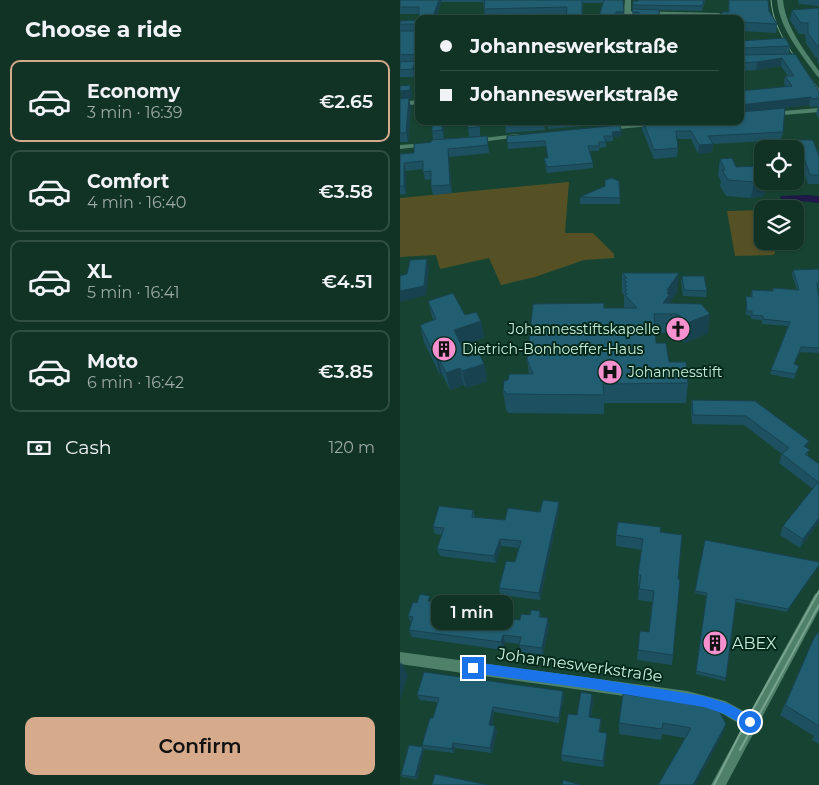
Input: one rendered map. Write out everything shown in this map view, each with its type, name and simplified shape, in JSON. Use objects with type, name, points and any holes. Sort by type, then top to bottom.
[{"type":"street","points":[[628,0],[628,15]]},
{"type":"street","points":[[780,0],[784,20],[819,75]]},
{"type":"street","points":[[798,57],[819,63]]},
{"type":"street","points":[[400,66],[415,65]]},
{"type":"street","points":[[400,104],[415,102]]},
{"type":"street","points":[[760,115],[819,110]]},
{"type":"street","points":[[602,128],[622,125]]},
{"type":"street","points":[[468,141],[522,136]]},
{"type":"street","points":[[400,147],[432,144]]},
{"type":"street","points":[[718,785],[750,722],[819,598]]},
{"type":"street","name":"Johanneswerkstraße","points":[[400,658],[687,698],[725,708],[750,722]]},
{"type":"shaded area","points":[[569,182],[565,233],[593,233],[614,254],[614,258],[584,260],[535,277],[501,285],[489,258],[440,269],[436,255],[400,257],[400,198]]},
{"type":"shaded area","points":[[780,196],[819,196],[819,203],[781,199]]},
{"type":"shaded area","points":[[754,210],[754,250],[774,250],[775,253],[773,255],[735,256],[727,211]]},
{"type":"building","points":[[400,0],[439,0],[433,15],[419,15],[419,7],[400,7]]},
{"type":"building","points":[[483,0],[582,0],[582,15],[566,15],[567,7],[484,9],[485,1]]},
{"type":"building","points":[[604,0],[623,0],[624,12],[616,12],[616,15],[599,15]]},
{"type":"building","points":[[704,0],[702,6],[633,5],[633,1]]},
{"type":"building","points":[[729,0],[768,0],[769,11],[777,24],[744,22],[744,15],[722,15],[722,12],[729,12]]},
{"type":"building","points":[[819,8],[819,47],[808,33],[808,23],[801,23],[792,10]]},
{"type":"building","points":[[633,9],[659,10],[660,15],[639,15],[639,12],[632,12]]},
{"type":"building","points":[[415,20],[415,24],[400,24],[400,21]]},
{"type":"building","points":[[400,31],[415,31],[415,54],[400,55]]},
{"type":"building","points":[[785,38],[790,46],[744,48],[744,41]]},
{"type":"building","points":[[795,54],[819,91],[819,98],[812,99],[811,97],[744,105],[744,91],[792,86],[785,76],[794,76],[782,58],[744,63],[744,55]]},
{"type":"building","points":[[415,61],[413,69],[400,70],[400,62]]},
{"type":"building","points":[[410,85],[410,90],[400,91],[400,86]]},
{"type":"building","points":[[409,98],[406,133],[400,133],[400,99]]},
{"type":"building","points":[[785,108],[783,132],[708,136],[713,144],[699,145],[691,131],[676,131],[678,148],[654,150],[645,125],[744,125],[744,112]]},
{"type":"building","points":[[432,125],[442,125],[442,130],[432,131]]},
{"type":"building","points":[[468,125],[479,125],[479,127],[468,128]]},
{"type":"building","points":[[620,125],[621,131],[612,132],[613,136],[604,136],[606,142],[599,142],[599,146],[588,146],[593,163],[547,167],[544,158],[548,158],[545,141],[507,143],[507,136]]},
{"type":"building","points":[[487,136],[488,145],[448,149],[450,185],[431,186],[431,171],[423,172],[423,161],[404,163],[404,186],[400,186],[400,154],[414,153],[414,144],[431,142],[432,140]]},
{"type":"building","points":[[804,140],[813,140],[819,156],[819,175],[810,175],[804,158]]},
{"type":"building","points":[[732,158],[736,167],[754,166],[754,182],[728,180],[722,170],[725,170],[720,159]]},
{"type":"building","points":[[612,178],[619,181],[620,198],[580,197],[605,186],[605,180]]},
{"type":"building","points":[[427,259],[424,286],[400,291],[400,276],[407,274],[410,260]]},
{"type":"building","points":[[819,269],[819,283],[817,283],[819,348],[801,347],[794,364],[799,366],[795,374],[771,370],[790,322],[763,319],[763,316],[752,315],[752,311],[747,311],[746,296],[752,297],[752,290],[773,291],[773,288],[799,290],[793,270]]},
{"type":"building","points":[[622,273],[679,273],[667,290],[669,295],[663,303],[701,304],[710,314],[687,323],[678,314],[654,314],[656,343],[666,343],[669,362],[686,362],[688,383],[603,384],[604,395],[507,394],[503,390],[504,381],[508,380],[509,374],[533,374],[527,359],[533,304],[604,303],[604,308],[637,308],[625,295],[627,290],[625,287],[627,286],[624,283],[627,282],[624,279],[627,278]]},
{"type":"building","points":[[682,276],[704,276],[707,291],[684,290]]},
{"type":"building","points":[[453,293],[465,315],[476,312],[481,321],[454,330],[467,357],[479,353],[484,364],[462,371],[460,368],[446,373],[438,357],[436,358],[420,325],[436,319],[428,301]]},
{"type":"building","points":[[692,400],[755,401],[809,441],[804,446],[810,450],[805,454],[819,464],[819,518],[803,539],[783,526],[818,482],[782,454],[789,448],[746,416],[693,415]]},
{"type":"building","points":[[543,500],[559,502],[539,593],[499,588],[506,561],[515,562],[521,541],[500,539],[494,556],[437,549],[444,528],[433,527],[439,506],[473,510],[472,517],[505,520],[508,508],[540,512]]},
{"type":"building","points":[[618,522],[661,527],[660,532],[682,535],[673,655],[638,650],[640,631],[649,632],[654,591],[639,589],[641,575],[638,575],[643,539],[616,535]]},
{"type":"building","name":"ABEX","points":[[705,540],[819,562],[819,565],[788,609],[736,599],[726,678],[696,671],[707,593],[695,591]]},
{"type":"building","points":[[420,594],[430,596],[428,601],[437,602],[434,613],[486,619],[487,615],[520,620],[521,614],[530,615],[531,610],[540,611],[539,617],[548,618],[542,648],[519,645],[521,637],[503,635],[501,642],[409,630],[413,617],[408,616],[413,602],[417,603]]},
{"type":"building","points":[[819,631],[819,726],[785,705],[814,638]]},
{"type":"building","points":[[424,672],[563,691],[559,718],[493,707],[489,725],[495,726],[490,748],[453,743],[452,749],[422,745],[430,718],[433,718],[439,698],[417,695]]},
{"type":"building","points":[[581,692],[592,694],[589,717],[601,719],[599,732],[607,733],[603,761],[561,755],[568,714],[577,715]]},
{"type":"building","points":[[623,694],[717,707],[726,724],[693,785],[658,785],[691,728],[663,723],[662,729],[619,723]]},
{"type":"building","points":[[409,745],[423,747],[415,777],[401,775]]},
{"type":"building","points":[[435,774],[488,785],[432,785]]},
{"type":"building","points":[[563,780],[581,785],[562,785]]},
{"type":"tram line","points":[[771,0],[773,13],[782,36],[819,90]]},
{"type":"tram line","points":[[714,785],[747,720],[819,591]]},
{"type":"tram line","points":[[740,750],[819,605]]},
{"type":"place","name":"Johannesstiftskapelle","points":[[678,329]]},
{"type":"place","name":"Dietrich-Bonhoeffer-Haus","points":[[444,349]]},
{"type":"place","name":"Johannesstift","points":[[610,372]]},
{"type":"place","name":"ABEX","points":[[715,643]]},
{"type":"route","points":[[473,668],[687,698],[725,708],[750,722]]}]
